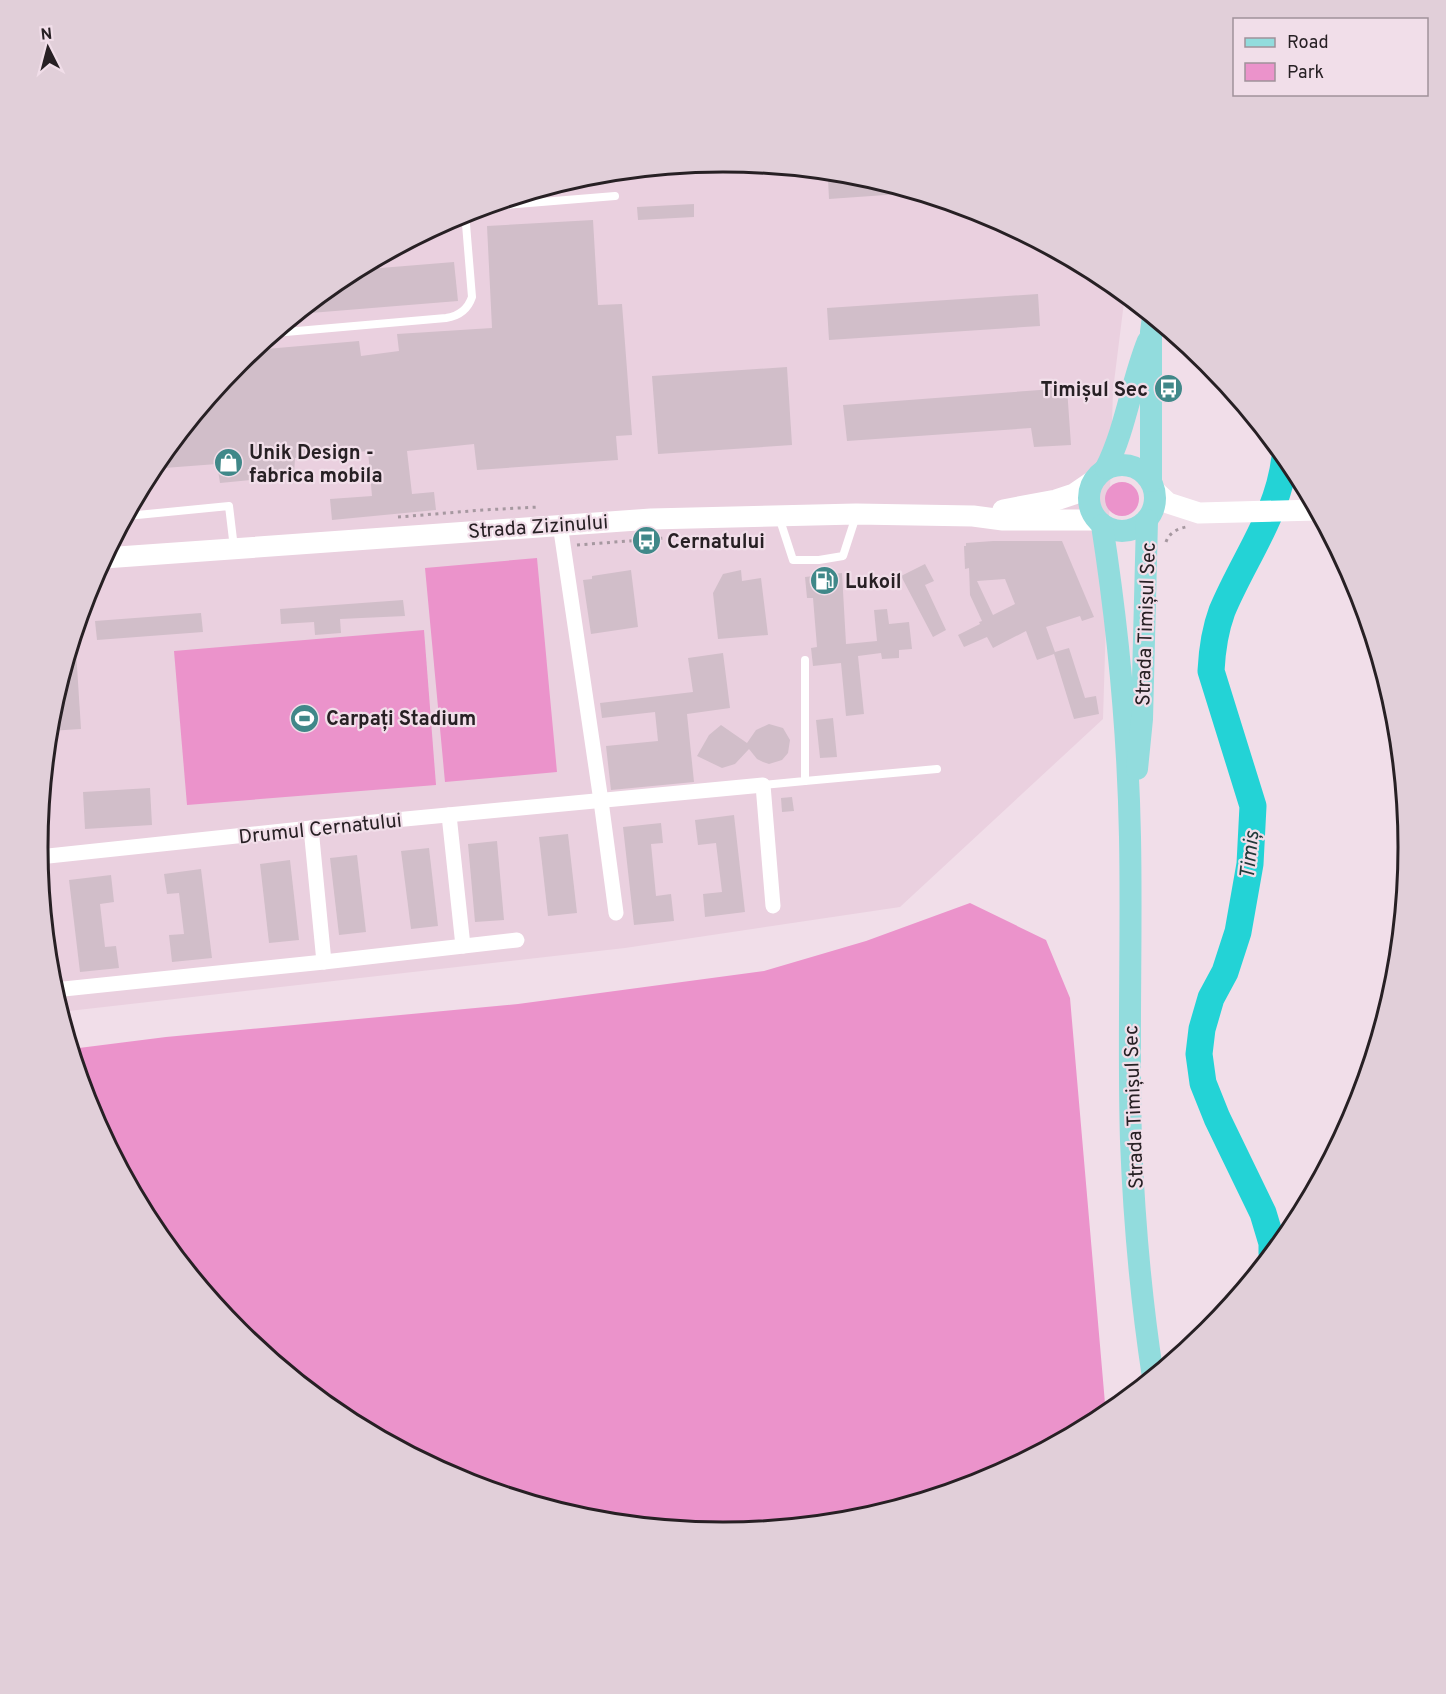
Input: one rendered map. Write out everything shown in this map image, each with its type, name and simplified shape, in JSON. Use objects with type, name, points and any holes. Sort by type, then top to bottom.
[{"type":"main road","points":[[1152,326],[1137,367],[1116,450],[1089,491],[1088,501],[1091,511],[1099,522],[1108,528],[1122,531],[1136,528],[1149,517],[1154,507],[1152,326]]},
{"type":"main road","points":[[1100,475],[1126,465],[1145,473],[1168,503],[1203,513]]},
{"type":"main road","name":"Strada Zizinului","points":[[973,516],[1056,500],[1074,494],[1100,475]]},
{"type":"main road","points":[[1149,517],[1309,510]]},
{"type":"main road","name":"Strada Zizinului","points":[[114,557],[651,519],[856,514],[973,516],[1003,520],[1099,522]]},
{"type":"main road","name":"Strada Timișul Sec","points":[[1130,836],[1142,719],[1149,517]]},
{"type":"main road","name":"Strada Timișul Sec","points":[[1099,522],[1117,632],[1130,836],[1131,1142],[1139,1255],[1152,1368]]},
{"type":"street","points":[[560,524],[616,913]]},
{"type":"street","points":[[763,785],[773,906]]},
{"type":"street","name":"Drumul Cernatului","points":[[48,856],[311,828],[763,785]]},
{"type":"street","points":[[449,815],[463,946]]},
{"type":"street","points":[[311,828],[324,962]]},
{"type":"street","points":[[63,989],[517,940]]},
{"type":"lane","points":[[519,204],[615,196]]},
{"type":"lane","points":[[288,332],[446,318],[458,315],[467,307],[472,297],[466,223]]},
{"type":"lane","points":[[135,515],[229,506],[234,549]]},
{"type":"lane","points":[[779,515],[793,560],[819,560],[843,556],[856,514]]},
{"type":"lane","points":[[805,660],[805,781]]},
{"type":"lane","points":[[763,785],[937,769]]},
{"type":"shaded area","points":[[679,173],[767,173],[855,185],[898,195],[981,223],[1022,242],[1060,262],[1124,304],[1113,390],[1103,719],[900,907],[625,948],[68,1011],[61,979],[49,891],[49,803],[61,715],[71,672],[99,589],[138,509],[187,436],[246,370],[278,340],[312,311],[386,262],[465,223],[506,208],[591,185],[635,178]]},
{"type":"green space","points":[[1122,482],[1134,487],[1139,499],[1134,511],[1122,516],[1110,511],[1105,499],[1110,487]]},
{"type":"green space","points":[[537,558],[557,772],[445,782],[425,568]]},
{"type":"green space","name":"Carpați Stadium","points":[[424,630],[436,785],[187,805],[174,651]]},
{"type":"green space","points":[[970,903],[1046,940],[1070,998],[1105,1403],[1060,1432],[981,1471],[898,1499],[811,1516],[767,1521],[679,1521],[591,1509],[548,1499],[465,1471],[385,1432],[312,1383],[278,1354],[246,1324],[187,1258],[138,1184],[118,1146],[99,1105],[79,1048],[166,1037],[518,1004],[764,971],[866,941]]},
{"type":"building","points":[[828,181],[895,194],[829,199]]},
{"type":"building","points":[[694,204],[694,217],[638,220],[637,207]]},
{"type":"building","points":[[593,220],[598,305],[622,304],[632,435],[616,436],[618,460],[477,470],[474,444],[407,451],[412,494],[434,492],[436,510],[332,520],[330,499],[372,496],[368,451],[295,458],[294,476],[220,483],[217,464],[165,468],[187,436],[216,402],[269,349],[359,341],[361,356],[399,351],[397,334],[492,328],[487,226]]},
{"type":"building","points":[[454,262],[458,301],[310,313],[376,268]]},
{"type":"building","points":[[1038,294],[1040,326],[829,340],[827,308]]},
{"type":"building","points":[[787,367],[792,445],[658,454],[652,376]]},
{"type":"building","points":[[1067,388],[1071,445],[1034,447],[1031,428],[847,441],[843,405]]},
{"type":"building","points":[[1062,541],[1094,617],[1082,621],[1080,616],[1046,627],[1055,652],[1069,648],[1085,698],[1096,696],[1099,714],[1074,719],[1054,654],[1037,660],[1026,631],[993,648],[987,637],[964,647],[958,635],[982,621],[970,595],[969,568],[965,569],[964,546],[966,543]],"holes":[[[1005,579],[1015,604],[993,615],[977,581]]]},
{"type":"building","points":[[925,564],[934,581],[925,585],[946,630],[933,637],[901,576]]},
{"type":"building","points":[[631,570],[638,627],[591,634],[583,580],[592,579],[592,576]]},
{"type":"building","points":[[741,570],[742,581],[761,578],[768,635],[718,639],[713,593],[723,574]]},
{"type":"building","points":[[842,573],[846,644],[877,641],[874,610],[887,609],[889,624],[909,622],[912,649],[899,650],[899,658],[882,659],[881,653],[858,656],[864,714],[846,716],[841,663],[813,666],[811,648],[817,647],[813,598],[807,598],[805,577]]},
{"type":"building","points":[[403,600],[405,616],[340,619],[341,633],[315,635],[314,622],[281,624],[280,609]]},
{"type":"building","points":[[201,613],[203,632],[97,640],[95,621]]},
{"type":"building","points":[[723,653],[730,708],[687,714],[694,782],[611,790],[606,746],[658,741],[655,712],[602,718],[600,703],[693,692],[688,658]]},
{"type":"building","points":[[76,655],[81,729],[59,730]]},
{"type":"building","points":[[833,718],[837,757],[820,758],[816,720]]},
{"type":"building","points":[[769,724],[783,728],[790,740],[788,753],[782,760],[769,764],[763,762],[757,759],[749,749],[735,764],[722,768],[697,756],[709,735],[721,725],[747,743],[756,730]]},
{"type":"building","points":[[150,788],[152,825],[85,829],[83,792]]},
{"type":"building","points":[[792,797],[794,811],[782,812],[781,798]]},
{"type":"building","points":[[734,815],[745,912],[705,917],[703,894],[722,892],[716,843],[698,845],[695,820]]},
{"type":"building","points":[[661,823],[663,843],[651,844],[656,896],[671,894],[674,921],[634,925],[623,827]]},
{"type":"building","points":[[568,834],[577,913],[548,916],[539,837]]},
{"type":"building","points":[[497,841],[504,920],[475,922],[468,844]]},
{"type":"building","points":[[429,848],[438,926],[411,929],[401,851]]},
{"type":"building","points":[[357,855],[366,932],[339,935],[330,858]]},
{"type":"building","points":[[290,860],[299,940],[269,943],[260,864]]},
{"type":"building","points":[[201,869],[212,958],[172,962],[169,935],[184,934],[179,893],[167,894],[164,874]]},
{"type":"building","points":[[111,875],[114,902],[100,904],[105,947],[116,946],[119,968],[80,972],[69,880]]},
{"type":"waterway","name":"Timiș","points":[[1271,1240],[1263,1213],[1217,1118],[1203,1083],[1199,1054],[1202,1029],[1211,998],[1225,972],[1238,932],[1250,864],[1253,806],[1211,671],[1213,648],[1222,611],[1268,518],[1283,470]]},
{"type":"place","name":"Timișul Sec","points":[[1169,389]]},
{"type":"place","name":"Unik Design - fabrica mobila","points":[[228,463]]},
{"type":"place","name":"Cernatului","points":[[646,541]]},
{"type":"place","name":"Lukoil","points":[[824,581]]},
{"type":"place","name":"Carpați Stadium","points":[[305,718]]}]
